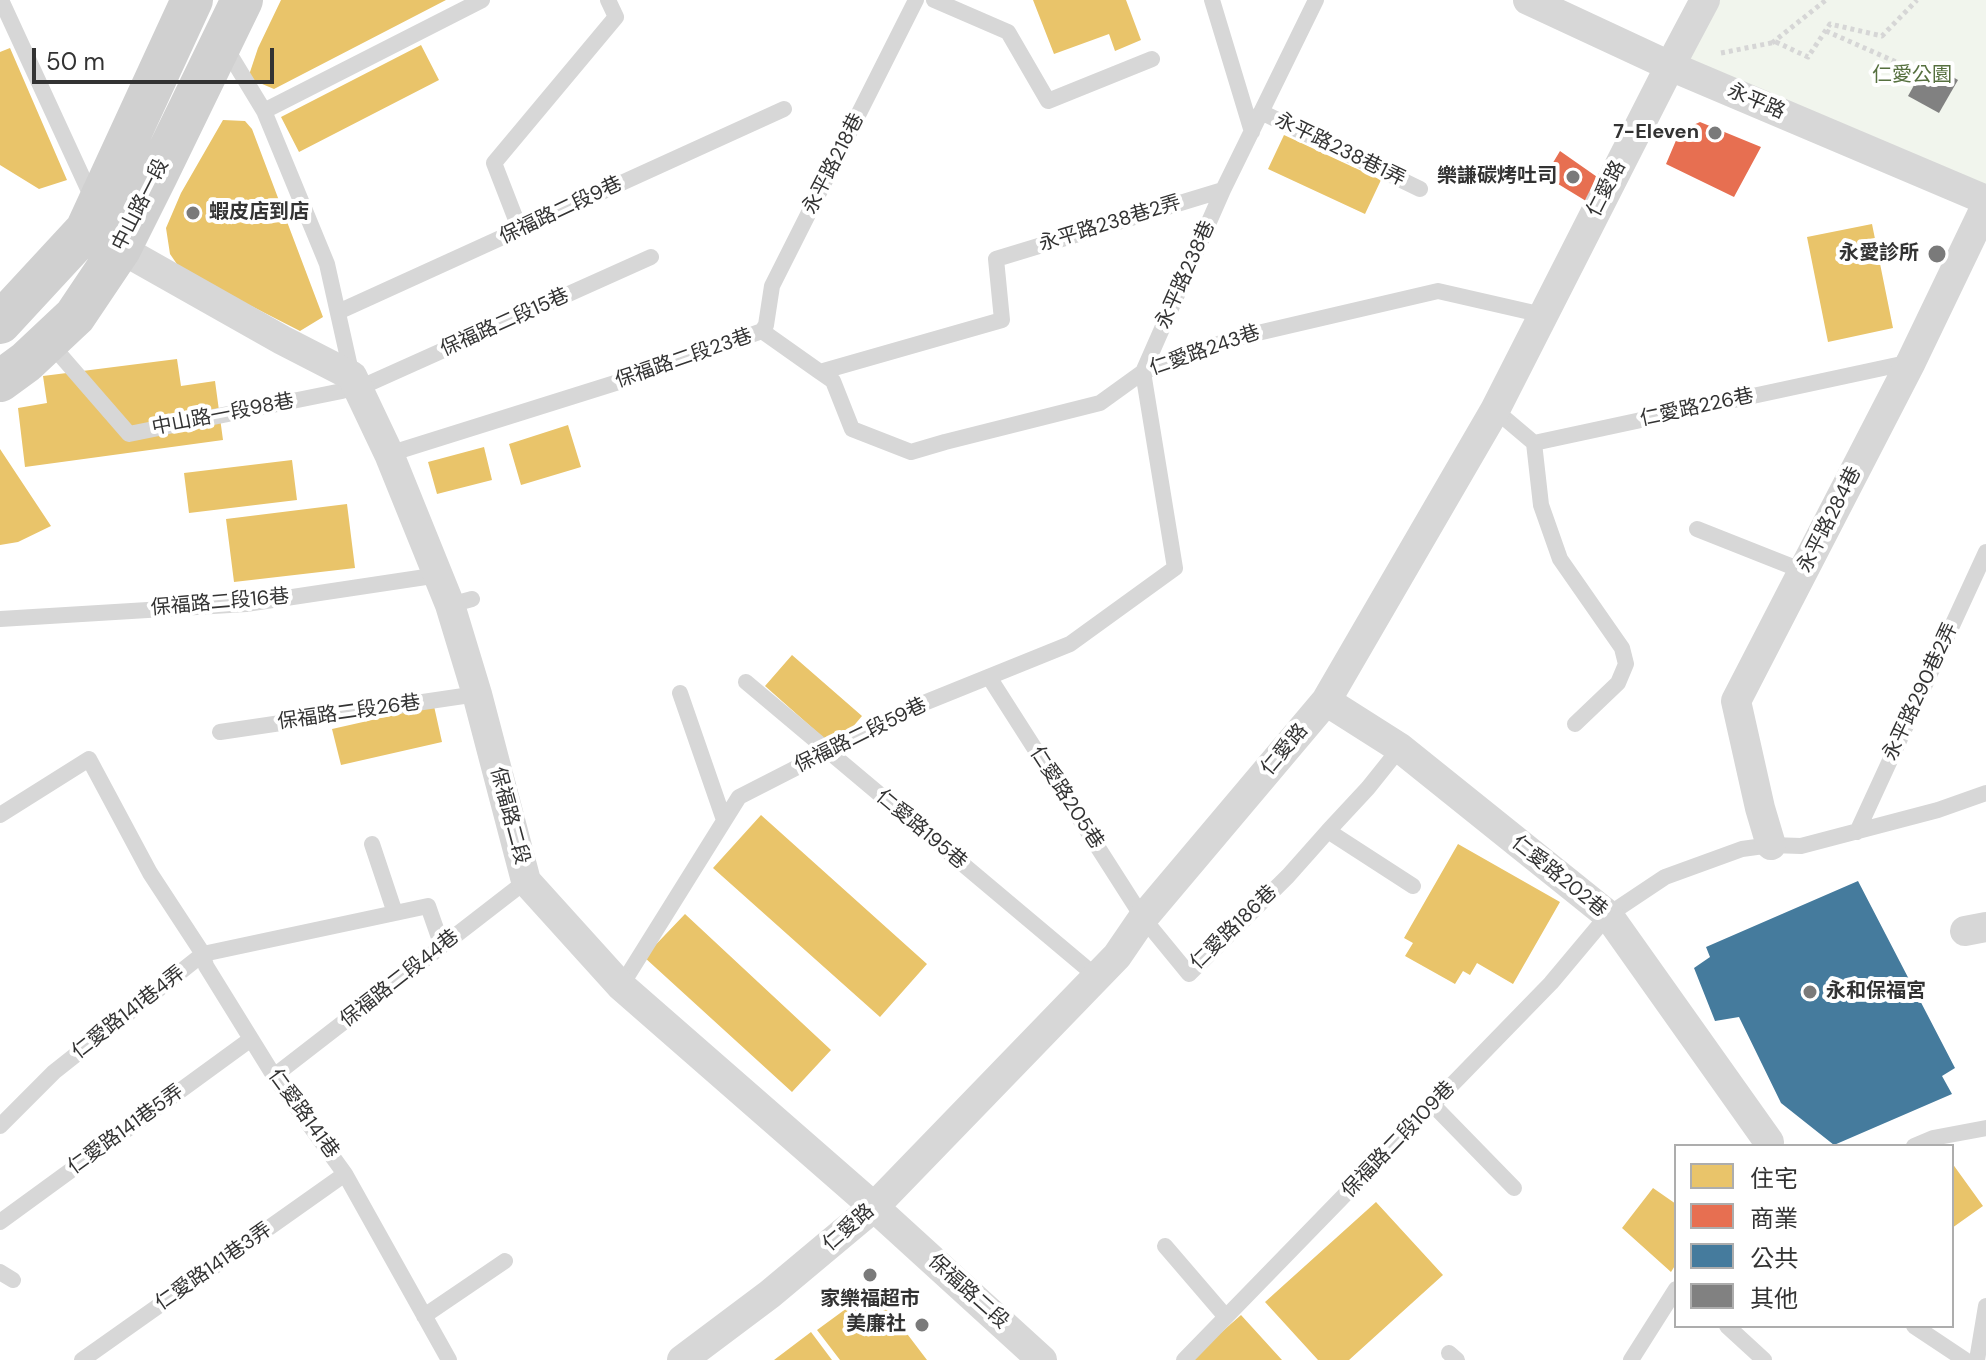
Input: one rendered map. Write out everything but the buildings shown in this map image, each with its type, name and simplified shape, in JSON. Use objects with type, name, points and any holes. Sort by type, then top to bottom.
[{"type":"street","name":"中山路一段","points":[[0,381],[26,362],[75,316],[101,229],[192,0]]},
{"type":"street","name":"中山路一段","points":[[0,323],[157,175],[242,0]]},
{"type":"street","name":"永平路","points":[[1528,0],[1670,66],[1986,203]]},
{"type":"street","name":"仁愛路","points":[[682,1360],[770,1294],[874,1207],[1117,956],[1143,918],[1326,701],[1495,410],[1705,0]]},
{"type":"street","name":"永平路284巷","points":[[1771,845],[1736,701],[1911,362],[1986,203]]},
{"type":"street","points":[[101,229],[351,385]]},
{"type":"street","name":"保福路二段","points":[[351,385],[389,454],[439,575],[461,602],[477,694],[526,881],[621,986],[874,1207],[1042,1360]]},
{"type":"street","name":"仁愛路202巷","points":[[1326,701],[1400,748],[1608,915],[1769,1144]]},
{"type":"lane","points":[[1,0],[101,229]]},
{"type":"lane","points":[[264,111],[482,0]]},
{"type":"lane","points":[[520,230],[494,163],[616,17],[608,0]]},
{"type":"lane","name":"永平路218巷","points":[[762,331],[766,325],[772,286],[916,0]]},
{"type":"lane","points":[[934,0],[1008,32],[1048,101],[1152,59]]},
{"type":"lane","points":[[1212,0],[1252,132]]},
{"type":"lane","name":"永平路238巷","points":[[1143,372],[1223,190],[1316,0]]},
{"type":"lane","points":[[221,40],[264,111],[327,264],[351,385]]},
{"type":"lane","name":"保福路二段9巷","points":[[338,312],[784,109]]},
{"type":"lane","name":"永平路238巷1弄","points":[[1261,112],[1420,189]]},
{"type":"lane","name":"永平路238巷2弄","points":[[820,372],[1002,320],[996,259],[1223,190]]},
{"type":"lane","name":"保福路二段15巷","points":[[351,385],[651,257]]},
{"type":"lane","name":"仁愛路243巷","points":[[820,372],[833,381],[852,429],[911,452],[1100,403],[1143,372],[1232,339],[1438,291],[1543,315]]},
{"type":"lane","name":"保福路二段23巷","points":[[389,454],[628,379],[762,331],[820,372]]},
{"type":"lane","name":"中山路一段98巷","points":[[49,341],[129,434],[351,385]]},
{"type":"lane","name":"仁愛路226巷","points":[[1534,443],[1911,362]]},
{"type":"lane","name":"保福路二段59巷","points":[[621,986],[739,797],[919,705],[1070,644],[1175,568],[1143,372]]},
{"type":"lane","points":[[1495,410],[1534,443],[1541,505],[1560,559],[1622,648],[1626,664],[1618,683],[1575,724]]},
{"type":"lane","points":[[1697,529],[1803,571]]},
{"type":"lane","name":"永平路290巷2弄","points":[[1857,832],[1986,552]]},
{"type":"lane","name":"保福路二段16巷","points":[[0,619],[246,604],[439,575]]},
{"type":"lane","name":"仁愛路205巷","points":[[989,677],[1143,918]]},
{"type":"lane","name":"仁愛路195巷","points":[[746,682],[1097,977]]},
{"type":"lane","points":[[680,693],[724,820]]},
{"type":"lane","name":"保福路二段26巷","points":[[220,732],[477,694]]},
{"type":"lane","points":[[1400,748],[1328,831],[1413,886]]},
{"type":"lane","name":"仁愛路141巷","points":[[0,815],[89,759],[150,873],[203,954],[206,966],[251,1039],[345,1174],[449,1360]]},
{"type":"lane","points":[[1608,915],[1665,877],[1742,849],[1771,845],[1801,846],[1938,810],[1986,793]]},
{"type":"lane","name":"仁愛路186巷","points":[[1143,918],[1189,974],[1288,876],[1328,831]]},
{"type":"lane","points":[[372,844],[395,913]]},
{"type":"lane","name":"保福路二段44巷","points":[[274,1076],[526,881]]},
{"type":"lane","points":[[203,954],[428,906],[442,946]]},
{"type":"lane","name":"保福路二段109巷","points":[[1184,1360],[1551,983],[1608,915]]},
{"type":"lane","name":"仁愛路141巷4弄","points":[[0,1126],[54,1072],[203,954]]},
{"type":"lane","name":"仁愛路141巷5弄","points":[[0,1222],[251,1039]]},
{"type":"lane","points":[[1433,1105],[1514,1188]]},
{"type":"lane","points":[[1919,1144],[1933,1138],[1986,1128]]},
{"type":"lane","name":"仁愛路141巷3弄","points":[[82,1360],[345,1174]]},
{"type":"lane","points":[[1165,1246],[1226,1317]]},
{"type":"lane","points":[[424,1316],[505,1261]]},
{"type":"lane","points":[[1631,1360],[1674,1292]]},
{"type":"lane","points":[[1977,1360],[1986,1306]]},
{"type":"lane","points":[[1729,1328],[1764,1360]]},
{"type":"lane","points":[[1917,1328],[1965,1360]]},
{"type":"path","points":[[1771,44],[1826,0]]},
{"type":"path","points":[[1713,55],[1776,42],[1808,57],[1830,24],[1882,36],[1917,0]]},
{"type":"path","points":[[1826,31],[1921,73]]},
{"type":"green space","name":"仁愛公園","points":[[1718,0],[1986,0],[1986,187],[1685,60]]},
{"type":"place","name":"7-Eleven","points":[[1715,133]]},
{"type":"place","name":"樂謙碳烤吐司","points":[[1573,177]]},
{"type":"place","name":"蝦皮店到店","points":[[193,213]]},
{"type":"place","name":"永愛診所","points":[[1937,254]]},
{"type":"place","name":"永和保福宮","points":[[1810,992]]},
{"type":"place","name":"家樂福超市","points":[[870,1275]]},
{"type":"place","name":"美廉社","points":[[922,1325]]}]
